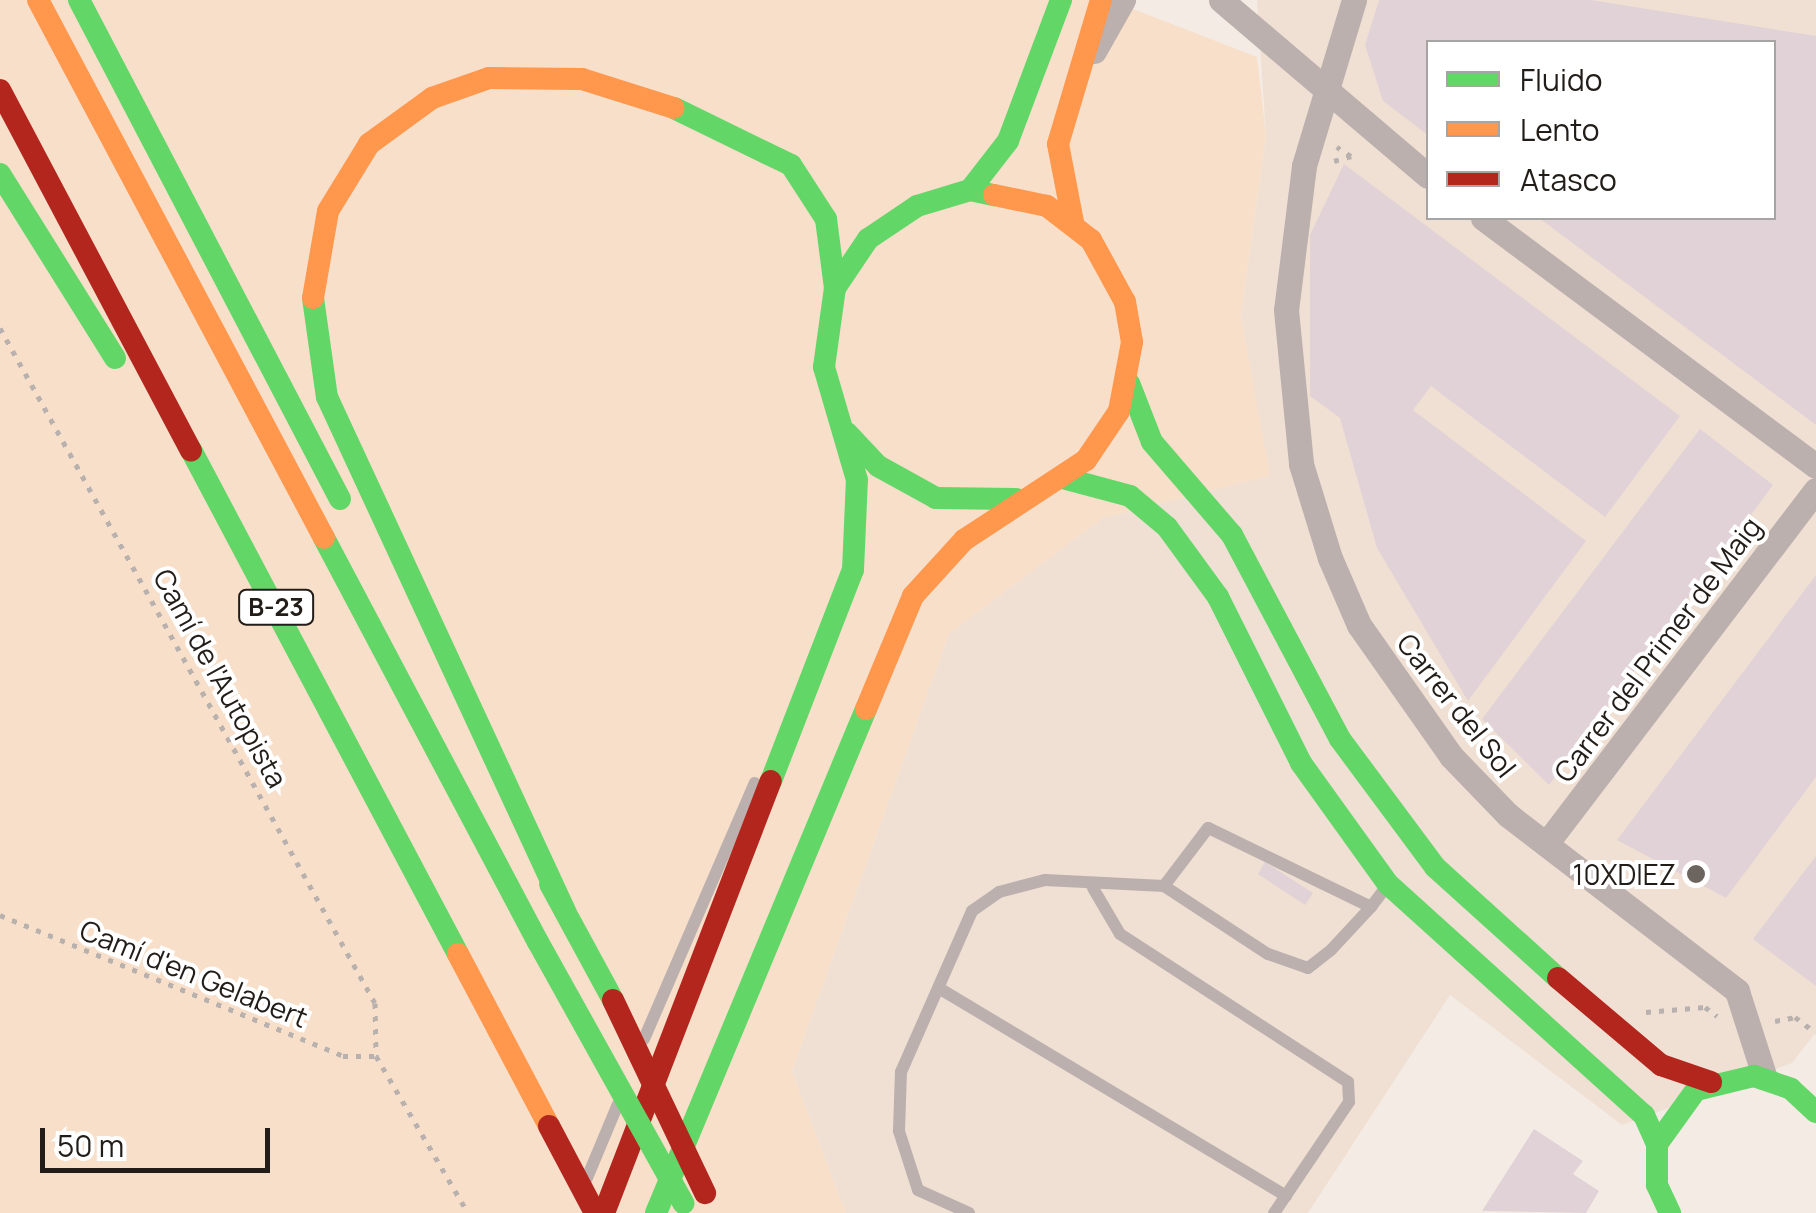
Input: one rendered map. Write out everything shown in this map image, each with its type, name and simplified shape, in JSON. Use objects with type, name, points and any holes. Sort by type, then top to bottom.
[{"type":"main road","name":"B-23","points":[[38,0],[538,942],[687,1208]]},
{"type":"main road","points":[[79,0],[350,520]]},
{"type":"main road","points":[[970,190],[1025,105],[1062,0]]},
{"type":"main road","points":[[1101,0],[1058,144],[1073,222],[1125,302],[1129,383],[1152,442],[1232,536],[1340,739],[1435,867],[1612,1027],[1661,1065],[1711,1082],[1765,1078],[1798,1095],[1816,1112]]},
{"type":"main road","points":[[565,911],[327,398],[311,307],[328,211],[369,144],[432,98],[489,78],[582,80],[706,118],[791,166],[826,219],[835,288],[824,368],[846,432],[856,480],[853,570],[798,724],[604,1213]]},
{"type":"main road","name":"B-23","points":[[0,90],[594,1213]]},
{"type":"main road","points":[[0,174],[78,304],[232,524]]},
{"type":"main road","points":[[835,288],[891,220],[970,190],[1018,195],[1073,222]]},
{"type":"main road","points":[[656,1213],[913,596],[942,559],[1022,498],[1063,478],[1105,437],[1129,383]]},
{"type":"main road","points":[[846,432],[878,466],[936,498],[1022,498]]},
{"type":"main road","points":[[1063,478],[1130,496],[1182,545],[1301,763],[1388,884],[1644,1115],[1657,1144],[1670,1213]]},
{"type":"main road","points":[[377,569],[613,1000],[708,1203]]},
{"type":"main road","points":[[1798,1095],[1816,1075]]},
{"type":"main road","points":[[1657,1144],[1677,1107],[1711,1082]]},
{"type":"street","points":[[1079,72],[1124,0]]},
{"type":"street","points":[[1221,0],[1426,174]]},
{"type":"street","name":"Carrer del Sol","points":[[1354,0],[1325,85],[1290,236],[1287,342],[1301,464],[1330,558],[1402,693],[1508,815],[1737,991],[1765,1078]]},
{"type":"street","points":[[1486,220],[1816,466]]},
{"type":"street","name":"Carrer del Primer de Maig","points":[[1546,844],[1816,490]]},
{"type":"lane","points":[[573,1213],[730,827],[798,724]]},
{"type":"lane","points":[[1164,886],[1208,828],[1372,908]]},
{"type":"lane","points":[[969,1213],[918,1190],[900,1131],[902,1072],[942,990],[972,911],[999,892],[1045,880],[1093,888],[1164,886],[1268,954],[1308,968],[1372,908],[1388,884]]},
{"type":"lane","points":[[1093,888],[1120,934],[1348,1082],[1349,1102],[1274,1213]]},
{"type":"lane","points":[[942,990],[1286,1196]]},
{"type":"path","points":[[1313,132],[1351,156],[1328,162]]},
{"type":"path","name":"Camí de l'Autopista","points":[[0,328],[374,1003],[376,1056]]},
{"type":"path","name":"Camí d'en Gelabert","points":[[0,915],[343,1056],[376,1056]]},
{"type":"path","points":[[1710,994],[1726,1006]]},
{"type":"path","points":[[1633,1023],[1641,1013],[1705,1006],[1724,1027]]},
{"type":"path","points":[[1772,1021],[1795,1017],[1816,1033]]},
{"type":"path","points":[[376,1056],[468,1213]]},
{"type":"shaded area","points":[[0,0],[1110,0],[1257,57],[1266,136],[1241,316],[1270,476],[1103,518],[949,634],[792,1071],[846,1213],[0,1213]]},
{"type":"shaded area","points":[[1257,0],[1816,0],[1816,1032],[1792,1063],[1622,1125],[1450,995],[1308,1213],[846,1213],[792,1071],[949,634],[1103,518],[1269,476],[1241,316],[1266,136]]},
{"type":"building","points":[[1379,0],[1591,0],[1816,36],[1816,425],[1542,220],[1776,220],[1776,40],[1426,40],[1426,133],[1383,101],[1365,45]]},
{"type":"building","points":[[1344,164],[1680,416],[1605,517],[1431,386],[1413,410],[1586,541],[1468,701],[1377,548],[1340,418],[1310,396],[1310,235]]},
{"type":"building","points":[[1700,429],[1773,485],[1549,785],[1482,719]]},
{"type":"building","points":[[1816,575],[1816,777],[1726,898],[1617,840]]},
{"type":"building","points":[[1816,856],[1816,986],[1753,939]]},
{"type":"building","points":[[1265,862],[1313,893],[1305,905],[1258,874]]},
{"type":"building","points":[[1534,1129],[1583,1161],[1573,1174],[1599,1191],[1586,1213],[1482,1211]]},
{"type":"traffic: fast","points":[[79,0],[340,499]]},
{"type":"traffic: fast","points":[[970,190],[1008,141],[1061,0]]},
{"type":"traffic: fast","points":[[674,108],[791,165],[826,219],[835,288]]},
{"type":"traffic: fast","points":[[0,174],[115,358]]},
{"type":"traffic: fast","points":[[771,781],[853,570],[857,480],[824,367],[835,288],[868,239],[917,206],[970,190],[994,195]]},
{"type":"traffic: fast","points":[[313,298],[327,397],[565,911]]},
{"type":"traffic: fast","points":[[1129,383],[1152,442],[1232,535],[1340,739],[1435,867],[1558,978]]},
{"type":"traffic: fast","points":[[847,433],[878,466],[936,498],[1016,499]]},
{"type":"traffic: fast","points":[[191,450],[458,954]]},
{"type":"traffic: fast","points":[[1063,478],[1130,496],[1167,527],[1218,597],[1301,763],[1388,884],[1644,1115],[1657,1144]]},
{"type":"traffic: fast","points":[[324,538],[538,942]]},
{"type":"traffic: fast","points":[[656,1213],[866,709]]},
{"type":"traffic: fast","points":[[550,884],[613,1000]]},
{"type":"traffic: fast","points":[[538,942],[683,1203]]},
{"type":"traffic: fast","points":[[1670,1213],[1657,1185],[1657,1144],[1696,1090],[1754,1076],[1791,1089],[1816,1112]]},
{"type":"traffic: slow","points":[[38,0],[324,538]]},
{"type":"traffic: slow","points":[[1073,222],[1058,144],[1101,0]]},
{"type":"traffic: slow","points":[[313,298],[328,211],[369,144],[432,98],[489,78],[582,79],[674,108]]},
{"type":"traffic: slow","points":[[866,709],[913,596],[964,540],[1086,460],[1119,411],[1132,342],[1125,302],[1091,240],[1047,206],[994,195]]},
{"type":"traffic: slow","points":[[458,954],[549,1126]]},
{"type":"traffic: jam","points":[[0,90],[191,450]]},
{"type":"traffic: jam","points":[[604,1213],[771,781]]},
{"type":"traffic: jam","points":[[1558,978],[1661,1065],[1711,1082]]},
{"type":"traffic: jam","points":[[613,1000],[705,1193]]},
{"type":"traffic: jam","points":[[549,1126],[595,1213]]},
{"type":"place","name":"10XDIEZ","points":[[1696,874]]}]
